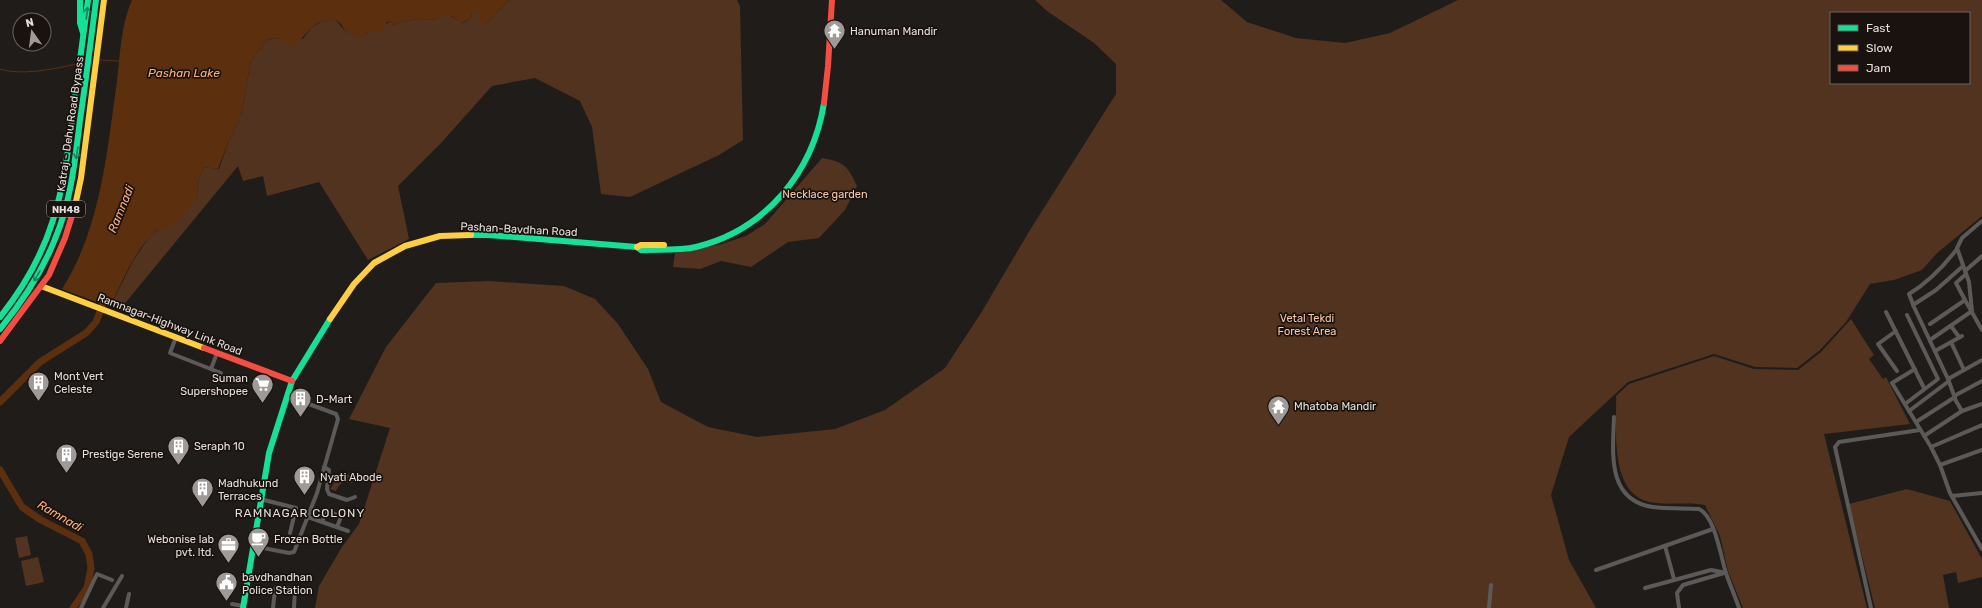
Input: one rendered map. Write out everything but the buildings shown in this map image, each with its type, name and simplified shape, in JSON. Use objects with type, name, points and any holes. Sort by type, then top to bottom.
[{"type":"main road","points":[[80,0],[80,23],[84,37]]},
{"type":"main road","name":"Katraj - Dehu Road Bypass","points":[[0,317],[33,268],[52,225],[64,182],[88,0]]},
{"type":"main road","name":"Katraj - Dehu Road Bypass","points":[[0,329],[21,303],[40,271],[60,228],[71,191],[88,73],[94,46],[96,0]]},
{"type":"main road","points":[[0,341],[49,275],[65,238],[79,193],[94,74],[94,46],[101,21],[104,0]]},
{"type":"main road","name":"Pashan-Bavdhan Road","points":[[243,607],[252,546],[269,453],[292,381],[336,308],[354,284],[374,263],[405,246],[440,236],[471,235],[637,247],[641,245],[705,242],[742,229],[772,205],[803,168],[814,143],[823,106],[832,0]]},
{"type":"main road","points":[[94,20],[101,21]]},
{"type":"main road","name":"Ramnagar-Highway Link Road","points":[[41,286],[292,381]]},
{"type":"street","points":[[1962,411],[1954,397],[1949,380],[1909,294],[1923,286],[1933,277],[1957,249],[1957,245],[1962,238],[1982,221]]},
{"type":"street","points":[[1957,249],[1966,272],[1972,311]]},
{"type":"street","points":[[1982,256],[1956,283],[1982,330]]},
{"type":"street","points":[[1913,305],[1936,290],[1963,266]]},
{"type":"street","points":[[1930,324],[1965,300]]},
{"type":"street","points":[[1930,340],[1972,311]]},
{"type":"street","points":[[1886,312],[1924,388]]},
{"type":"street","points":[[1905,404],[1924,388],[1938,379],[1907,315]]},
{"type":"street","points":[[1935,351],[1960,336],[1950,326]]},
{"type":"street","points":[[1896,331],[1878,344],[1897,371]]},
{"type":"street","points":[[176,337],[170,354],[221,373]]},
{"type":"street","points":[[1951,342],[1964,370]]},
{"type":"street","points":[[211,369],[217,353]]},
{"type":"street","points":[[1909,410],[1949,380],[1982,360]]},
{"type":"street","points":[[1915,369],[1892,383],[1931,447],[1952,496],[1982,549]]},
{"type":"street","points":[[1916,422],[1982,381]]},
{"type":"street","points":[[252,546],[292,552],[308,517],[338,416],[287,396]]},
{"type":"street","points":[[1924,436],[1962,411],[1982,404]]},
{"type":"street","points":[[1614,417],[1613,455],[1616,475],[1626,494],[1631,498],[1652,507],[1702,510],[1717,538],[1726,573],[1739,608]]},
{"type":"street","points":[[1931,447],[1982,425]]},
{"type":"street","points":[[1871,608],[1834,447],[1839,442],[1920,430]]},
{"type":"street","points":[[1940,465],[1982,450]]},
{"type":"street","points":[[324,467],[329,470],[327,492],[350,500],[355,497]]},
{"type":"street","points":[[1952,496],[1982,493]]},
{"type":"street","points":[[260,499],[296,508],[290,533]]},
{"type":"street","points":[[322,522],[327,510],[341,517],[337,527]]},
{"type":"street","points":[[308,517],[348,531]]},
{"type":"street","points":[[1596,570],[1712,529]]},
{"type":"street","points":[[1665,546],[1674,580]]},
{"type":"street","points":[[1645,588],[1711,570],[1726,573]]},
{"type":"street","points":[[1679,608],[1677,593],[1683,585],[1726,573]]},
{"type":"street","points":[[81,608],[97,574],[112,580]]},
{"type":"street","points":[[103,608],[122,576]]},
{"type":"street","points":[[1489,608],[1492,585]]},
{"type":"street","points":[[273,608],[275,589],[277,587],[295,589],[294,608]]},
{"type":"street","points":[[126,608],[129,594]]},
{"type":"street","points":[[232,604],[243,607]]},
{"type":"green space","points":[[509,0],[737,0],[740,6],[743,140],[719,155],[630,197],[601,194],[592,127],[580,101],[535,78],[492,86],[441,143],[398,186],[409,239],[368,260],[319,182],[267,196],[263,176],[243,181],[238,166],[122,307],[110,307],[133,261],[150,236],[198,196],[197,185],[204,167],[219,169],[229,140],[241,116],[251,60],[267,40],[277,38],[303,39],[311,28],[322,21],[335,19],[345,31],[360,37],[391,21],[393,25],[404,21],[425,19],[437,20],[438,15],[445,15],[451,16],[463,23],[471,18],[472,13],[476,11],[486,24]]},
{"type":"green space","name":"Vetal Tekdi Forest Area","points":[[1035,0],[1221,0],[1247,22],[1296,38],[1345,43],[1390,33],[1458,0],[1982,0],[1982,216],[1937,253],[1922,270],[1894,280],[1870,284],[1846,322],[1820,350],[1797,368],[1755,367],[1714,354],[1628,382],[1569,437],[1551,495],[1569,560],[1596,608],[315,608],[319,586],[342,547],[359,524],[390,428],[349,419],[386,347],[436,283],[489,281],[564,286],[595,299],[618,324],[648,369],[661,402],[708,427],[757,437],[835,429],[885,410],[945,368],[981,313],[1030,230],[1116,94],[1116,64],[1094,43],[1047,11]]},
{"type":"green space","name":"Necklace garden","points":[[822,158],[840,163],[848,169],[857,186],[845,210],[819,238],[788,242],[751,267],[721,261],[700,269],[673,267],[675,253],[719,245],[746,236],[765,224]]},
{"type":"green space","points":[[1851,319],[1874,355],[1869,359],[1883,379],[1886,377],[1910,424],[1824,434],[1867,608],[1743,608],[1728,571],[1720,536],[1705,505],[1656,503],[1641,499],[1630,490],[1623,477],[1618,461],[1616,444],[1616,396],[1629,384],[1714,356],[1754,369],[1798,370],[1821,352]]},
{"type":"green space","points":[[343,473],[354,476],[352,483],[342,483],[336,491],[330,489],[336,480],[343,479],[342,477],[338,477]]},
{"type":"green space","points":[[1907,489],[1950,501],[1982,559],[1982,577],[1958,583],[1956,572],[1943,575],[1949,608],[1875,608],[1849,504]]},
{"type":"green space","points":[[27,536],[31,555],[19,558],[15,538]]},
{"type":"green space","points":[[38,557],[44,582],[26,586],[21,561]]},
{"type":"water","name":"Pashan Lake","points":[[132,0],[509,0],[486,24],[482,25],[478,20],[479,16],[476,11],[472,13],[471,18],[462,23],[452,16],[447,19],[443,14],[439,16],[437,20],[425,19],[404,21],[393,25],[391,21],[387,22],[383,30],[367,33],[360,38],[345,31],[341,24],[335,19],[318,23],[310,29],[294,47],[277,38],[267,40],[251,60],[241,116],[229,140],[218,169],[204,167],[197,185],[198,196],[181,219],[169,229],[158,229],[150,237],[130,265],[110,307],[62,289],[86,241],[94,215],[110,134],[123,29]]},
{"type":"waterway","points":[[99,60],[119,61]]},
{"type":"waterway","points":[[0,69],[28,72],[48,70],[76,64]]},
{"type":"waterway","name":"Ramnadi","points":[[0,402],[40,362],[86,333],[96,322],[106,296]]},
{"type":"waterway","name":"Ramnadi","points":[[0,470],[22,507],[41,520],[82,541],[89,554],[91,568],[87,588],[73,608]]},
{"type":"traffic: fast","points":[[80,0],[80,23],[83,33]]},
{"type":"traffic: fast","points":[[0,317],[33,268],[53,220],[60,195],[69,142],[88,0]]},
{"type":"traffic: fast","points":[[0,329],[24,297],[38,275],[55,239],[65,210],[74,166],[96,0]]},
{"type":"traffic: fast","points":[[471,235],[488,235],[637,247],[641,250],[689,248],[721,239],[744,227],[764,212],[782,194],[797,174],[809,152],[818,128],[824,103]]},
{"type":"traffic: fast","points":[[243,608],[269,453],[292,381],[330,319]]},
{"type":"traffic: slow","points":[[75,206],[81,178],[104,0]]},
{"type":"traffic: slow","points":[[330,319],[354,284],[374,263],[405,246],[440,236],[471,235]]},
{"type":"traffic: slow","points":[[637,247],[641,245],[664,245]]},
{"type":"traffic: slow","points":[[41,286],[204,348]]},
{"type":"traffic: jam","points":[[824,103],[832,0]]},
{"type":"traffic: jam","points":[[0,341],[49,275],[65,238],[75,206]]},
{"type":"traffic: jam","points":[[204,348],[292,381]]},
{"type":"place","name":"Hanuman Mandir","points":[[834,50]]},
{"type":"place","name":"Mont Vert Celeste","points":[[39,402]]},
{"type":"place","name":"Suman Supershopee","points":[[263,404]]},
{"type":"place","name":"D-Mart","points":[[300,418]]},
{"type":"place","name":"Mhatoba Mandir","points":[[1279,426]]},
{"type":"place","name":"Seraph 10","points":[[178,466]]},
{"type":"place","name":"Prestige Serene","points":[[67,474]]},
{"type":"place","name":"Nyati Abode","points":[[304,496]]},
{"type":"place","name":"Madhukund Terraces","points":[[202,508]]},
{"type":"place","name":"Frozen Bottle","points":[[259,558]]},
{"type":"place","name":"Webonise lab pvt. ltd.","points":[[229,564]]},
{"type":"place","name":"bavdhandhan Police Station","points":[[227,602]]},
{"type":"district","name":"RAMNAGAR COLONY","points":[[300,513]]}]
